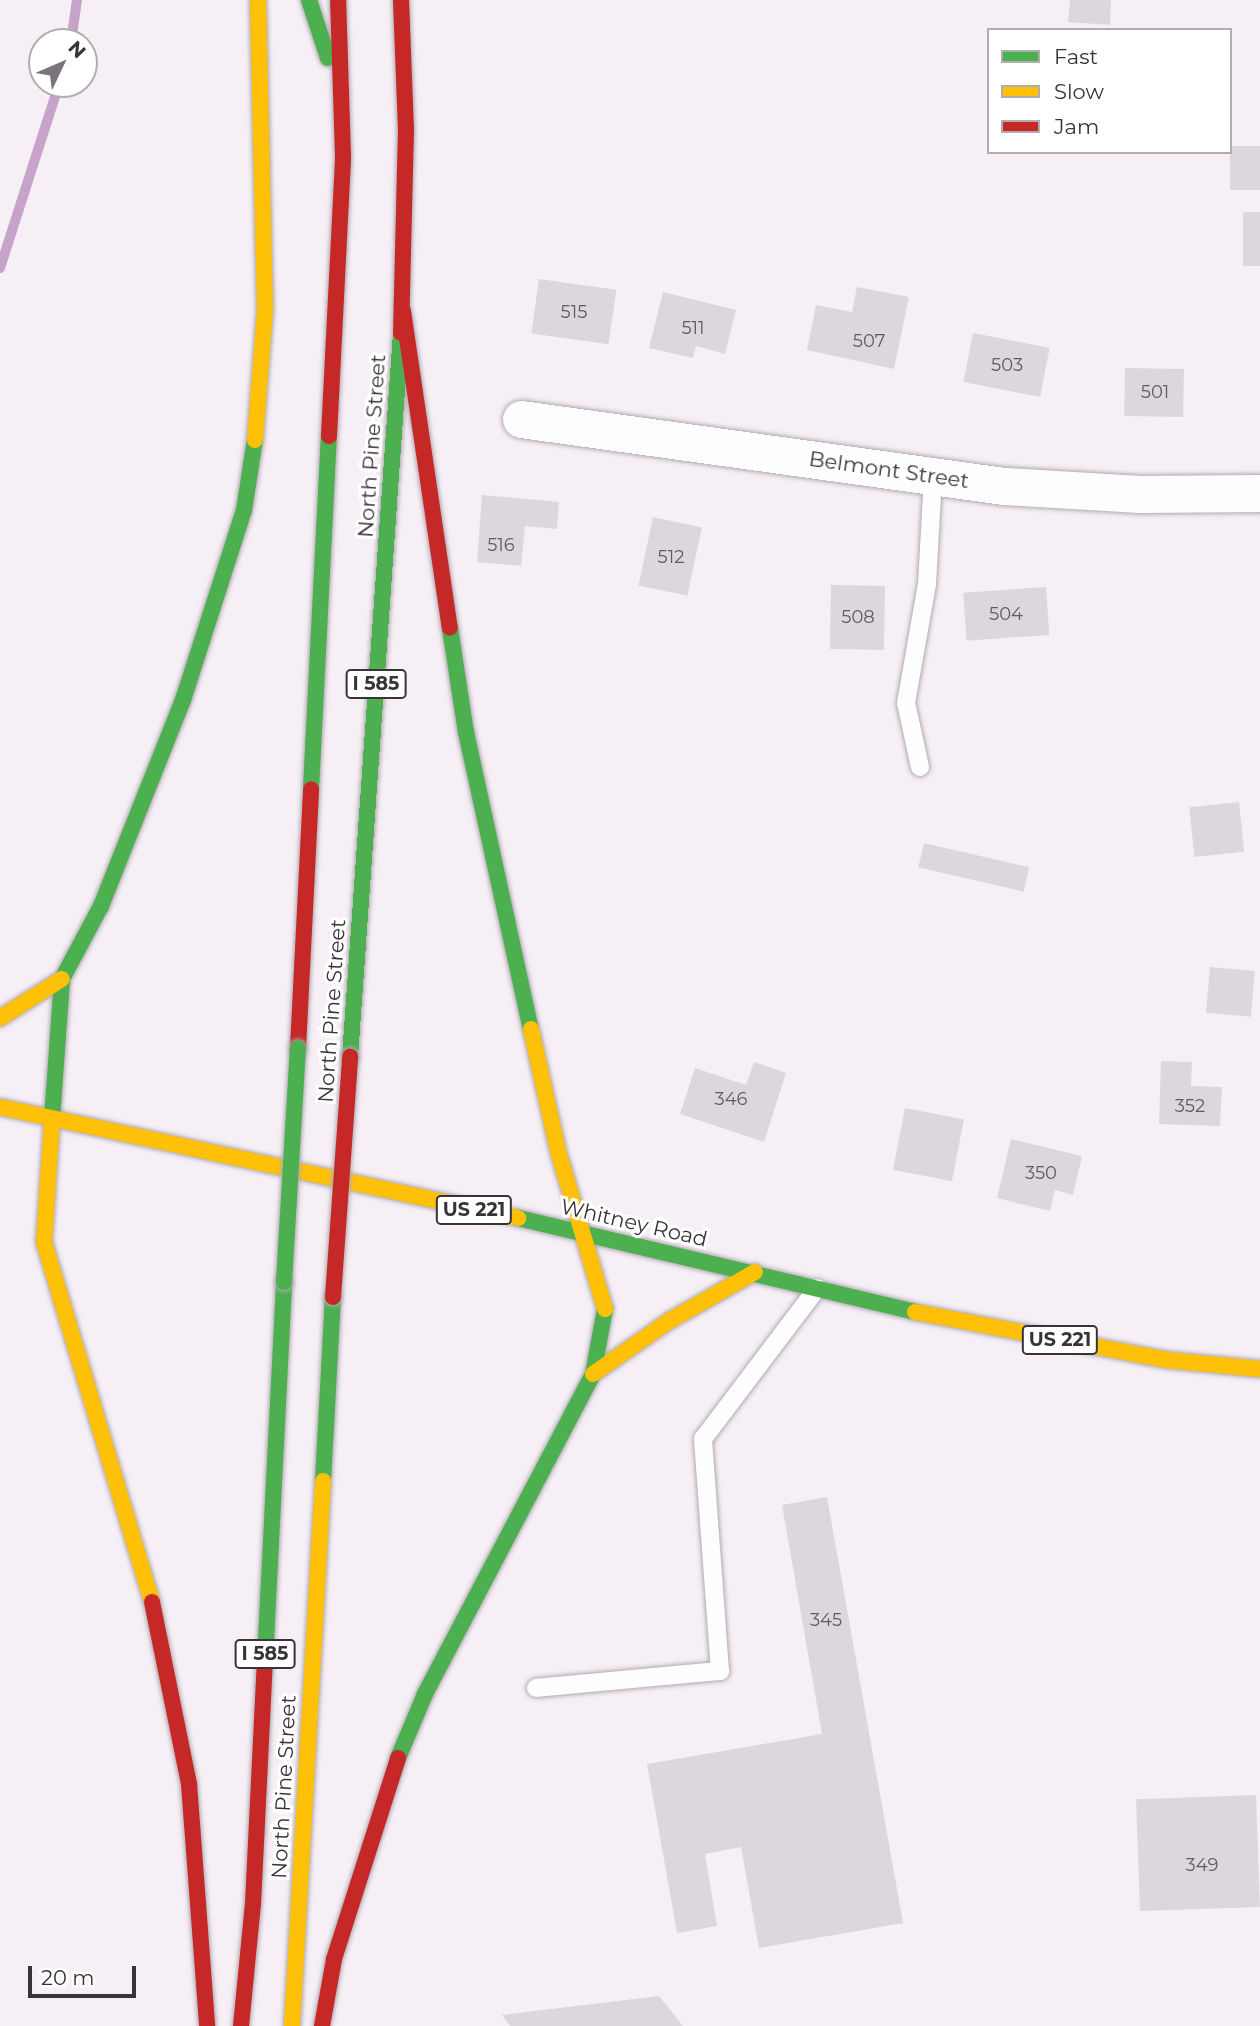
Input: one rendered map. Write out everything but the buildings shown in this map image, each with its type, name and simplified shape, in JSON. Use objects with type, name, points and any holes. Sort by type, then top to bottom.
[{"type":"main road","points":[[207,2026],[189,1784],[169,1671],[142,1559],[44,1242],[62,979],[102,906],[183,700],[244,510],[259,418],[265,309],[258,0]]},
{"type":"main road","points":[[309,0],[340,94]]},
{"type":"main road","name":"North Pine Street","points":[[241,2026],[253,1904],[343,156],[338,0]]},
{"type":"main road","name":"North Pine Street","points":[[292,2026],[332,1297],[403,312],[406,129],[401,0]]},
{"type":"main road","points":[[322,2026],[341,1934],[386,1787],[425,1694],[593,1374],[606,1305],[587,1233],[558,1151],[466,732],[403,312]]},
{"type":"main road","points":[[0,1018],[62,979]]},
{"type":"main road","name":"Whitney Road","points":[[0,1107],[587,1233],[817,1288],[1167,1360],[1260,1369]]},
{"type":"main road","points":[[593,1374],[669,1321],[755,1272]]},
{"type":"street","name":"Belmont Street","points":[[521,419],[933,478],[1140,494],[1260,493]]},
{"type":"lane","points":[[920,767],[906,703],[927,584],[933,478]]},
{"type":"lane","points":[[536,1688],[720,1671],[703,1439],[817,1288]]},
{"type":"waterway","points":[[73,28],[77,0]]},
{"type":"waterway","points":[[0,268],[55,98]]},
{"type":"traffic: fast","points":[[309,0],[328,58]]},
{"type":"traffic: fast","points":[[350,1057],[401,333]]},
{"type":"traffic: fast","points":[[311,789],[329,436]]},
{"type":"traffic: fast","points":[[52,1119],[62,979],[101,906],[183,700],[244,510],[255,440]]},
{"type":"traffic: fast","points":[[450,628],[466,732],[531,1029]]},
{"type":"traffic: fast","points":[[284,1282],[298,1048]]},
{"type":"traffic: fast","points":[[518,1218],[915,1312]]},
{"type":"traffic: fast","points":[[265,1660],[284,1282]]},
{"type":"traffic: fast","points":[[323,1481],[333,1297]]},
{"type":"traffic: fast","points":[[398,1758],[425,1694],[593,1374],[605,1309]]},
{"type":"traffic: slow","points":[[255,440],[265,309],[258,0]]},
{"type":"traffic: slow","points":[[0,1018],[62,979]]},
{"type":"traffic: slow","points":[[531,1029],[558,1151],[605,1309]]},
{"type":"traffic: slow","points":[[0,1107],[518,1218]]},
{"type":"traffic: slow","points":[[52,1119],[44,1242],[152,1602]]},
{"type":"traffic: slow","points":[[593,1374],[669,1321],[755,1272]]},
{"type":"traffic: slow","points":[[915,1312],[1167,1360],[1260,1369]]},
{"type":"traffic: slow","points":[[292,2026],[323,1481]]},
{"type":"traffic: jam","points":[[329,436],[343,156],[338,0]]},
{"type":"traffic: jam","points":[[401,0],[406,129],[401,333]]},
{"type":"traffic: jam","points":[[403,311],[450,628]]},
{"type":"traffic: jam","points":[[298,1048],[311,789]]},
{"type":"traffic: jam","points":[[333,1297],[350,1057]]},
{"type":"traffic: jam","points":[[152,1602],[189,1784],[207,2026]]},
{"type":"traffic: jam","points":[[241,2026],[253,1904],[265,1660]]},
{"type":"traffic: jam","points":[[322,2026],[334,1959],[398,1758]]}]
